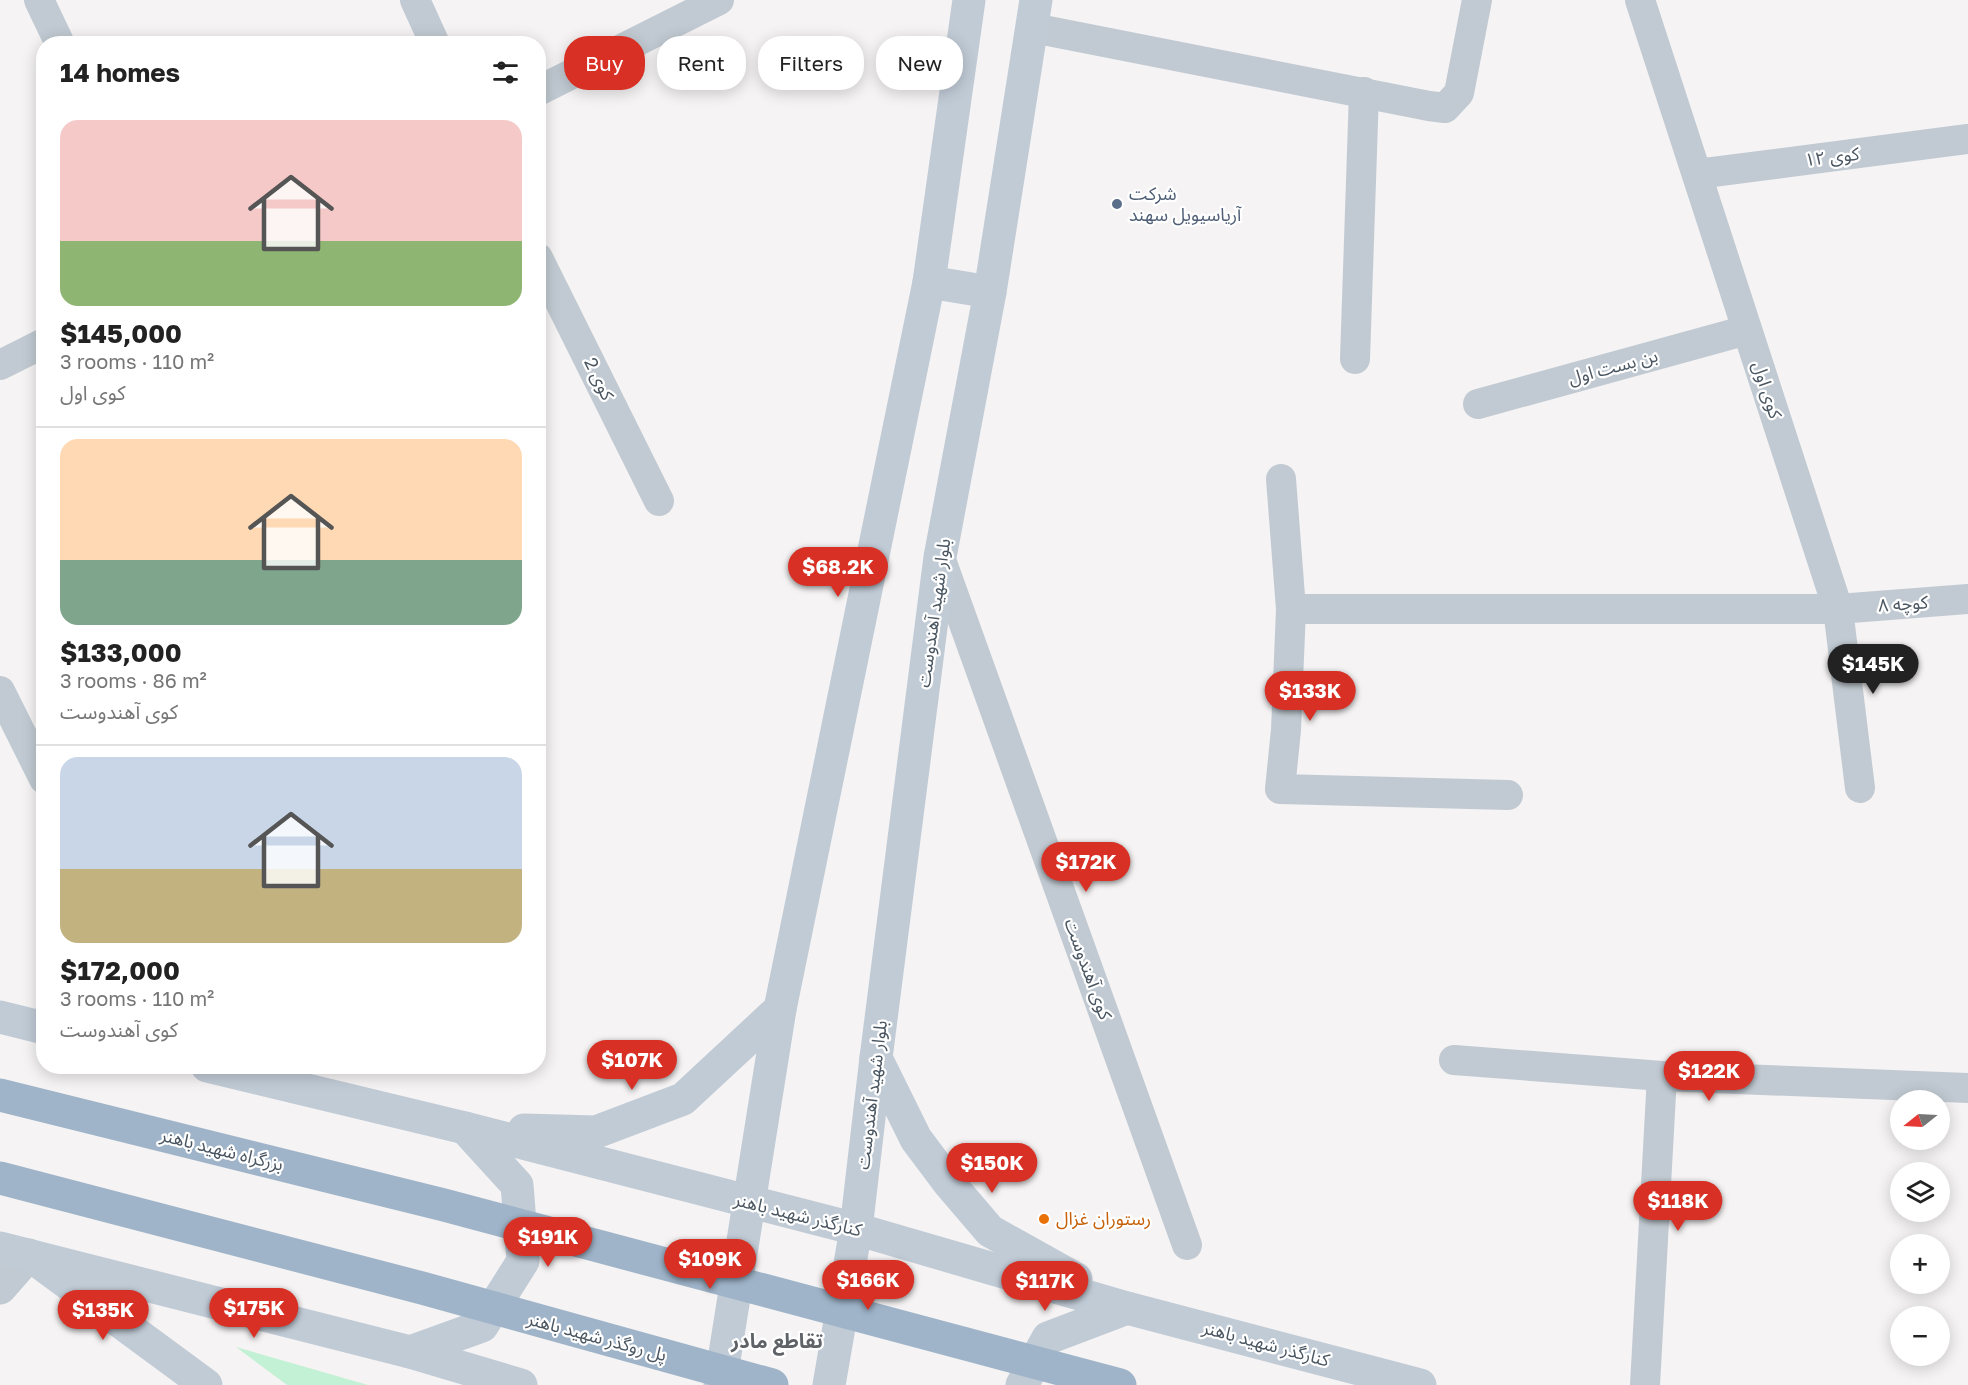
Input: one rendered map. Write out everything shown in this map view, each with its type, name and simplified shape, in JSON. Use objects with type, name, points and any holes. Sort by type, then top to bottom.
[{"type":"highway","name":"بزرگراه شهید باهنر","points":[[0,1095],[444,1205],[1120,1385]]},
{"type":"highway","name":"پل روگذر شهید باهنر","points":[[0,1178],[422,1288],[772,1385]]},
{"type":"main road","points":[[720,1385],[780,1009],[929,282],[969,0]]},
{"type":"main road","name":"بلوار شهید آهندوست","points":[[829,1385],[856,1229],[940,557],[990,292],[1034,14]]},
{"type":"main road","points":[[929,282],[990,292]]},
{"type":"main road","points":[[465,1128],[596,1132],[683,1099],[780,1009]]},
{"type":"main road","points":[[0,1017],[36,1026]]},
{"type":"main road","points":[[876,1058],[916,1139],[949,1183],[990,1231],[1127,1308]]},
{"type":"main road","name":"کنارگذر شهید باهنر","points":[[240,1074],[465,1128],[856,1229],[1127,1308],[1420,1385]]},
{"type":"main road","points":[[410,1352],[482,1326],[523,1261],[517,1185],[465,1128]]},
{"type":"main road","points":[[14,1252],[410,1352],[521,1385]]},
{"type":"main road","points":[[14,1252],[207,1385]]},
{"type":"main road","points":[[1022,1385],[1048,1338],[1127,1308]]},
{"type":"street","points":[[39,0],[56,36]]},
{"type":"street","points":[[415,0],[431,36]]},
{"type":"street","points":[[546,87],[719,0]]},
{"type":"street","points":[[1034,14],[1364,92],[1445,108],[1459,93],[1477,0]]},
{"type":"street","name":"کوی اول","points":[[1640,0],[1838,609],[1860,788]]},
{"type":"street","points":[[1355,359],[1364,92]]},
{"type":"street","name":"کوی ۱۲","points":[[1697,174],[1968,139]]},
{"type":"street","name":"کوی 2","points":[[546,274],[659,501]]},
{"type":"street","name":"بن بست اول","points":[[1478,404],[1747,330]]},
{"type":"street","points":[[0,365],[36,347]]},
{"type":"street","points":[[1281,479],[1291,609],[1286,730],[1280,789],[1508,795]]},
{"type":"street","name":"کوی آهندوست","points":[[940,557],[1187,1245]]},
{"type":"street","name":"کوچه ۸","points":[[1291,609],[1838,609],[1968,599]]},
{"type":"street","points":[[0,691],[36,763]]},
{"type":"street","points":[[1454,1060],[1662,1076],[1968,1088]]},
{"type":"street","points":[[1645,1385],[1662,1076]]},
{"type":"street","points":[[0,1288],[14,1252]]},
{"type":"green space","points":[[236,1347],[368,1385],[287,1385]]},
{"type":"place","name":"شرکت آریاسیویل سهند","points":[[1117,204]]},
{"type":"place","name":"رستوران غزال","points":[[1044,1219]]},
{"type":"district","name":"تقاطع مادر","points":[[777,1341]]}]
